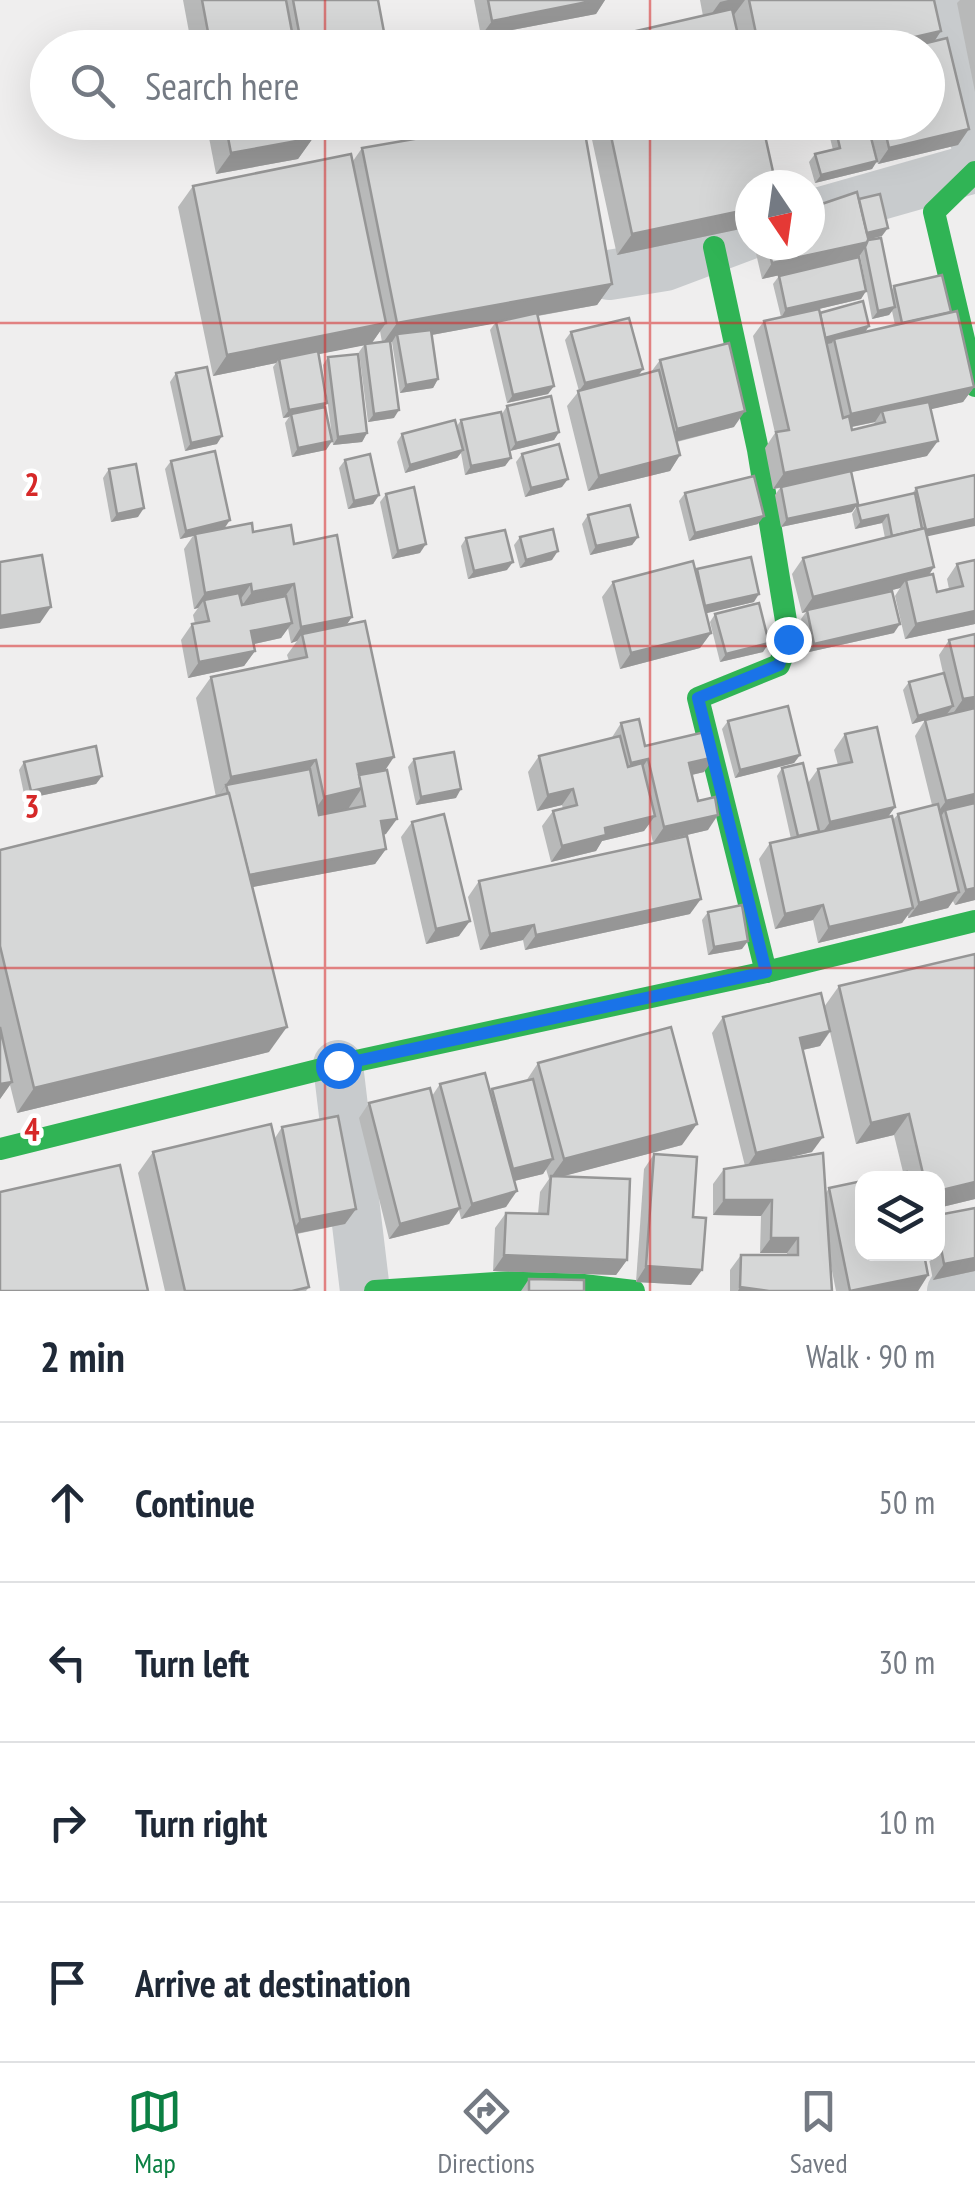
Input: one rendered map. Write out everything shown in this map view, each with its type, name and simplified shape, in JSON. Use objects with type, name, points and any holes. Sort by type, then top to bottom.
[{"type":"street","points":[[943,0],[975,142]]},
{"type":"street","points":[[825,211],[975,170]]},
{"type":"street","points":[[975,170],[934,212],[975,386]]},
{"type":"street","points":[[609,275],[665,266],[732,240],[758,450],[788,639],[779,665],[698,698],[766,972]]},
{"type":"street","points":[[0,1149],[338,1065],[766,972],[975,921]]},
{"type":"street","points":[[338,1065],[366,1291]]},
{"type":"street","points":[[375,1291],[542,1280],[634,1291]]},
{"type":"street","points":[[952,1291],[975,1286]]},
{"type":"building","points":[[202,0],[286,0],[292,30],[208,30]]},
{"type":"building","points":[[293,0],[378,0],[384,30],[299,30]]},
{"type":"building","points":[[488,0],[597,0],[492,21]]},
{"type":"building","points":[[749,0],[934,0],[941,30],[755,30]]},
{"type":"building","points":[[732,9],[737,30],[641,30]]},
{"type":"building","points":[[945,38],[969,129],[945,135]]},
{"type":"building","points":[[228,140],[302,140],[231,153]]},
{"type":"building","points":[[408,140],[586,140],[612,284],[397,323],[362,148]]},
{"type":"building","points":[[612,140],[766,140],[773,170],[735,170],[735,212],[632,234]]},
{"type":"building","points":[[838,140],[872,140],[877,161],[825,174],[825,170],[820,170],[815,154],[840,148]]},
{"type":"building","points":[[887,140],[923,140],[889,148]]},
{"type":"building","points":[[351,154],[386,323],[227,355],[193,186]]},
{"type":"building","points":[[857,192],[869,242],[825,252],[825,203]]},
{"type":"building","points":[[880,194],[888,228],[867,233],[859,199]]},
{"type":"building","points":[[881,238],[895,307],[878,311],[865,247],[868,240]]},
{"type":"building","points":[[859,257],[866,291],[786,309],[779,276]]},
{"type":"building","points":[[942,275],[951,312],[902,323],[894,286]]},
{"type":"building","points":[[863,301],[869,326],[825,338],[820,313]]},
{"type":"building","points":[[819,309],[843,418],[849,416],[852,430],[885,422],[882,411],[929,402],[938,441],[784,473],[776,432],[789,430],[764,321]]},
{"type":"building","points":[[957,311],[974,387],[851,414],[834,339]]},
{"type":"building","points":[[537,313],[554,386],[513,395],[496,322]]},
{"type":"building","points":[[629,318],[643,369],[585,383],[571,332]]},
{"type":"building","points":[[431,330],[438,379],[406,385],[397,334]]},
{"type":"building","points":[[390,341],[399,410],[374,414],[365,344]]},
{"type":"building","points":[[729,343],[745,411],[677,429],[660,360]]},
{"type":"building","points":[[318,351],[327,403],[289,410],[279,359]]},
{"type":"building","points":[[358,354],[367,433],[338,437],[328,357]]},
{"type":"building","points":[[207,367],[222,436],[191,443],[176,373]]},
{"type":"building","points":[[659,370],[680,455],[599,476],[578,391]]},
{"type":"building","points":[[551,396],[559,432],[516,443],[507,406]]},
{"type":"building","points":[[325,407],[332,441],[298,448],[291,414]]},
{"type":"building","points":[[501,412],[511,458],[471,466],[461,420]]},
{"type":"building","points":[[455,420],[463,450],[410,465],[402,434]]},
{"type":"building","points":[[559,444],[568,479],[531,488],[522,454]]},
{"type":"building","points":[[215,451],[230,520],[186,531],[171,461]]},
{"type":"building","points":[[370,454],[379,495],[354,501],[345,460]]},
{"type":"building","points":[[136,464],[144,508],[117,514],[109,469]]},
{"type":"building","points":[[851,471],[858,504],[787,519],[781,487]]},
{"type":"building","points":[[975,475],[975,519],[926,530],[916,488]]},
{"type":"building","points":[[754,476],[764,516],[695,533],[685,493]]},
{"type":"building","points":[[414,487],[426,544],[398,551],[386,494]]},
{"type":"building","points":[[915,493],[922,529],[892,536],[888,515],[861,521],[857,506]]},
{"type":"building","points":[[630,505],[638,537],[596,546],[588,515]]},
{"type":"building","points":[[252,523],[253,532],[291,525],[294,544],[337,535],[352,617],[301,627],[294,584],[252,592],[251,584],[205,593],[195,534]]},
{"type":"building","points":[[925,528],[934,567],[813,597],[803,558]]},
{"type":"building","points":[[553,529],[558,551],[526,560],[520,537]]},
{"type":"building","points":[[505,530],[513,562],[474,571],[466,538]]},
{"type":"building","points":[[42,555],[51,607],[0,616],[0,562]]},
{"type":"building","points":[[751,557],[759,594],[705,606],[697,569]]},
{"type":"building","points":[[975,560],[975,611],[916,624],[906,580],[933,574],[937,592],[963,586],[957,564]]},
{"type":"building","points":[[693,561],[711,633],[631,653],[613,582]]},
{"type":"building","points":[[892,591],[900,624],[814,644],[807,610]]},
{"type":"building","points":[[239,593],[242,605],[286,596],[292,623],[251,631],[255,651],[199,662],[192,624],[209,621],[204,600]]},
{"type":"building","points":[[759,603],[769,643],[726,654],[715,614]]},
{"type":"building","points":[[365,621],[394,757],[357,764],[362,788],[324,797],[316,760],[231,777],[211,677],[307,657],[302,634]]},
{"type":"building","points":[[975,634],[975,697],[963,699],[949,640]]},
{"type":"building","points":[[944,673],[953,706],[918,716],[909,682]]},
{"type":"building","points":[[788,706],[800,755],[740,770],[728,721]]},
{"type":"building","points":[[975,708],[975,794],[946,801],[925,720]]},
{"type":"building","points":[[639,719],[645,746],[709,731],[715,757],[689,763],[698,801],[715,797],[718,815],[664,827],[648,759],[631,763],[621,723]]},
{"type":"building","points":[[877,727],[895,807],[830,822],[818,769],[852,762],[845,734]]},
{"type":"building","points":[[620,736],[628,767],[642,763],[655,816],[605,828],[606,835],[562,846],[553,811],[577,805],[573,789],[548,795],[539,756]]},
{"type":"building","points":[[96,746],[102,776],[31,791],[24,762]]},
{"type":"building","points":[[454,752],[461,789],[421,797],[414,759]]},
{"type":"building","points":[[803,763],[819,831],[798,836],[782,768]]},
{"type":"building","points":[[310,769],[319,815],[365,806],[359,775],[387,770],[397,819],[381,821],[386,849],[249,875],[226,785]]},
{"type":"building","points":[[229,793],[287,1027],[34,1088],[0,946],[0,850]]},
{"type":"building","points":[[975,803],[975,888],[966,890],[945,810]]},
{"type":"building","points":[[938,804],[959,892],[919,903],[898,814]]},
{"type":"building","points":[[444,814],[470,921],[436,929],[412,822]]},
{"type":"building","points":[[892,816],[913,908],[829,927],[823,905],[785,914],[770,843]]},
{"type":"building","points":[[687,836],[701,899],[536,935],[534,925],[490,934],[479,881]]},
{"type":"building","points":[[742,905],[748,941],[714,947],[708,912]]},
{"type":"building","points":[[975,954],[975,1182],[945,1189],[945,1171],[922,1171],[909,1114],[871,1123],[839,986]]},
{"type":"building","points":[[821,993],[830,1031],[800,1038],[823,1137],[756,1153],[723,1017]]},
{"type":"building","points":[[0,1027],[12,1082],[0,1084]]},
{"type":"building","points":[[671,1027],[697,1124],[564,1159],[538,1063]]},
{"type":"building","points":[[485,1073],[517,1191],[472,1204],[440,1084]]},
{"type":"building","points":[[533,1079],[553,1159],[513,1169],[492,1089]]},
{"type":"building","points":[[430,1088],[460,1208],[400,1224],[369,1103]]},
{"type":"building","points":[[338,1116],[356,1209],[300,1220],[282,1127]]},
{"type":"building","points":[[271,1124],[309,1287],[292,1291],[185,1291],[153,1152]]},
{"type":"building","points":[[823,1153],[832,1291],[740,1287],[741,1255],[798,1255],[798,1238],[771,1238],[772,1200],[724,1200],[724,1169]]},
{"type":"building","points":[[654,1154],[697,1157],[693,1217],[706,1218],[702,1270],[646,1266]]},
{"type":"building","points":[[120,1165],[148,1291],[0,1291],[0,1192]]},
{"type":"building","points":[[551,1176],[630,1179],[627,1260],[504,1255],[506,1213],[548,1214]]},
{"type":"building","points":[[855,1182],[855,1261],[925,1261],[928,1275],[850,1291],[829,1188]]},
{"type":"building","points":[[975,1208],[975,1258],[944,1264],[945,1214]]},
{"type":"building","points":[[529,1279],[584,1280],[584,1291],[529,1291]]},
{"type":"traffic: fast","points":[[975,172],[934,212],[975,386]]},
{"type":"traffic: fast","points":[[714,247],[758,450],[789,639],[779,665],[698,698],[766,972]]},
{"type":"traffic: fast","points":[[0,1149],[338,1065],[766,972],[975,921]]},
{"type":"traffic: fast","points":[[375,1291],[542,1280],[634,1291]]},
{"type":"route","points":[[338,1065],[766,972],[698,698],[779,665],[788,639]]}]
